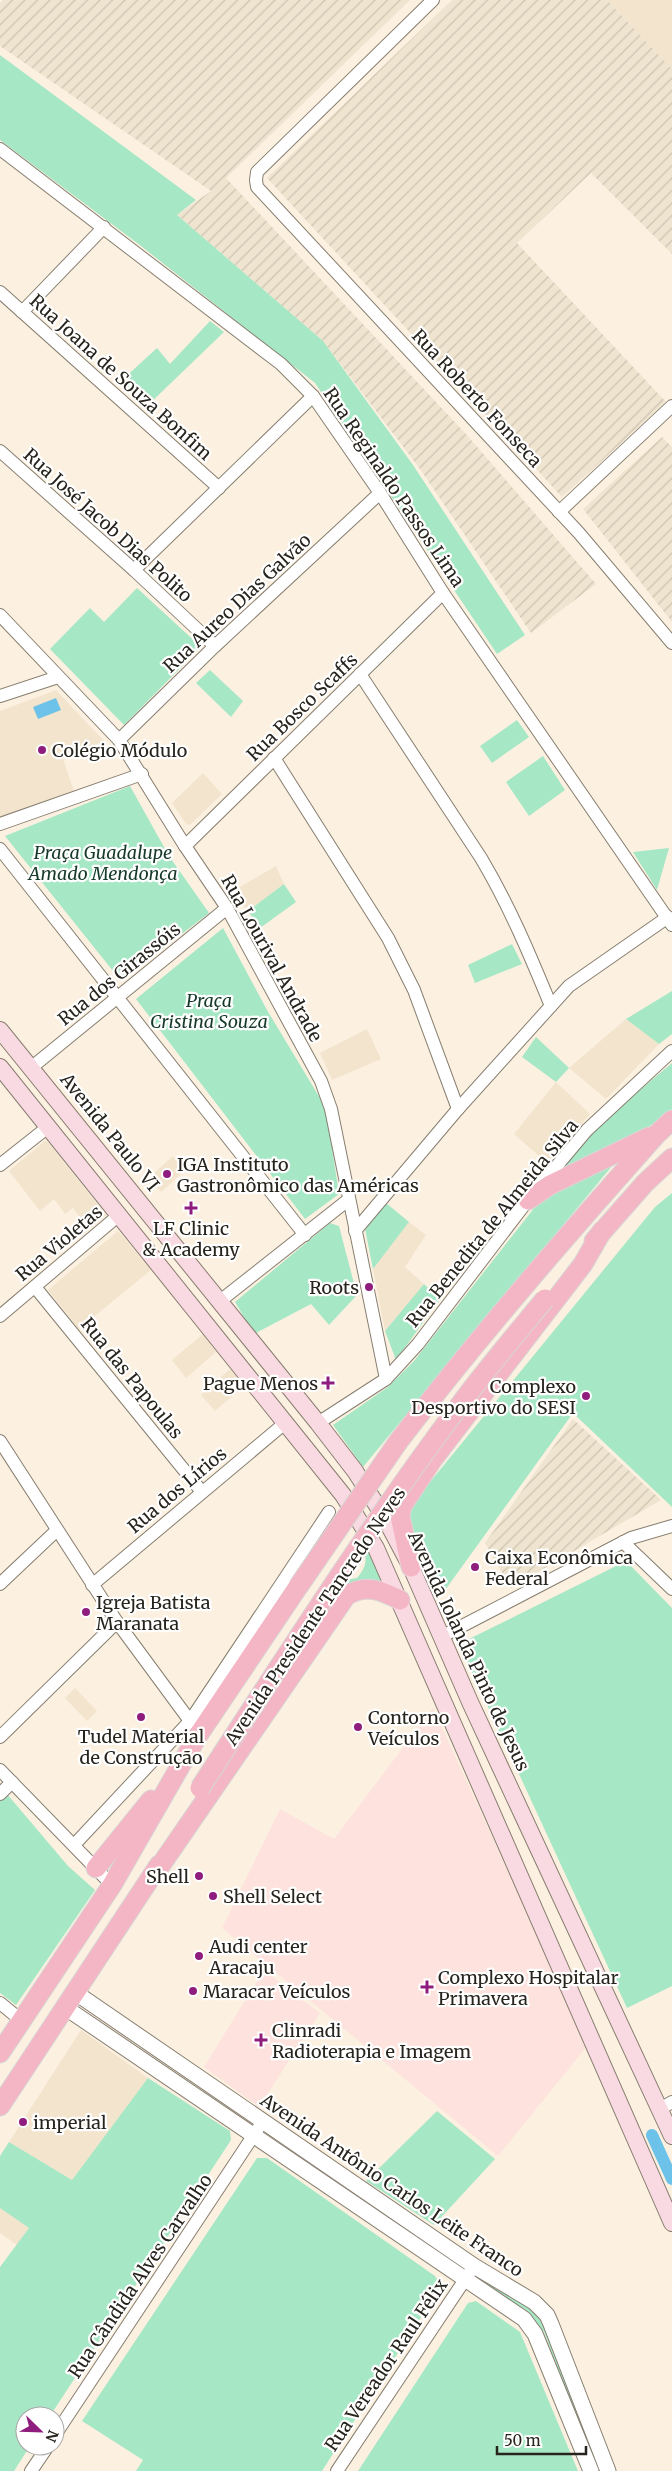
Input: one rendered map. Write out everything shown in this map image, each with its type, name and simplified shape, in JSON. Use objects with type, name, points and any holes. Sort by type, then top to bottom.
[{"type":"main road","name":"Avenida Paulo VI","points":[[0,1030],[32,1067],[356,1472]]},
{"type":"main road","points":[[0,1067],[343,1495],[376,1548],[672,2223]]},
{"type":"main road","name":"Avenida Presidente Tancredo Neves","points":[[2,2047],[22,2021],[112,1884],[164,1796],[180,1764],[298,1587],[398,1442],[464,1357],[543,1262],[657,1134],[672,1120]]},
{"type":"main road","points":[[528,1200],[550,1184],[657,1134]]},
{"type":"main road","name":"Avenida Presidente Tancredo Neves","points":[[0,2106],[154,1875],[200,1788],[330,1589],[411,1472],[462,1402],[545,1299],[602,1231],[672,1158]]},
{"type":"main road","points":[[411,1567],[400,1516],[402,1506],[433,1459],[583,1264],[602,1231]]},
{"type":"main road","name":"Avenida Iolanda Pinto de Jesus","points":[[356,1472],[385,1518],[411,1567],[470,1702],[539,1851],[666,2106],[672,2136]]},
{"type":"main road","points":[[154,1875],[346,1596],[359,1590],[378,1589],[400,1600]]},
{"type":"main road","points":[[449,1713],[464,1713],[470,1702]]},
{"type":"main road","points":[[96,1868],[180,1764]]},
{"type":"main road","points":[[513,1861],[525,1850],[539,1851]]},
{"type":"street","name":"Rua Roberto Fonseca","points":[[432,0],[258,172],[256,180],[258,187],[559,512],[672,644]]},
{"type":"street","name":"Rua Reginaldo Passos Lima","points":[[0,149],[281,364],[313,396],[380,493],[443,593],[670,921]]},
{"type":"street","points":[[22,312],[104,227]]},
{"type":"street","name":"Rua Joana de Souza Bonfim","points":[[0,292],[219,488]]},
{"type":"street","points":[[134,570],[313,396]]},
{"type":"street","points":[[559,512],[672,406]]},
{"type":"street","name":"Rua José Jacob Dias Polito","points":[[0,451],[134,570],[215,646]]},
{"type":"street","name":"Rua Aureo Dias Galvão","points":[[119,740],[215,646],[380,493]]},
{"type":"street","name":"Rua Bosco Scaffs","points":[[185,846],[443,593]]},
{"type":"street","name":"Rua Lourival Andrade","points":[[0,615],[119,740],[142,774],[185,846],[227,908],[320,1081],[331,1109],[386,1380]]},
{"type":"street","points":[[360,674],[482,858],[514,917],[551,1006]]},
{"type":"street","points":[[0,696],[58,677]]},
{"type":"street","points":[[274,758],[388,938],[414,990],[458,1108]]},
{"type":"street","points":[[0,824],[142,774]]},
{"type":"street","points":[[0,849],[306,1235]]},
{"type":"street","name":"Rua dos Girassóis","points":[[32,1067],[227,908]]},
{"type":"street","points":[[355,1231],[458,1108],[570,986],[670,921]]},
{"type":"street","name":"Rua Benedita de Almeida Silva","points":[[318,1423],[386,1380],[418,1344],[528,1200],[587,1130],[672,1051]]},
{"type":"street","points":[[0,1165],[48,1127]]},
{"type":"street","points":[[220,1302],[348,1200]]},
{"type":"street","name":"Rua Violetas","points":[[0,1316],[119,1215]]},
{"type":"street","name":"Rua das Papoulas","points":[[35,1286],[202,1492]]},
{"type":"street","name":"Rua dos Lírios","points":[[92,1585],[285,1423]]},
{"type":"street","points":[[2,1449],[117,1622],[190,1721]]},
{"type":"street","points":[[74,1845],[190,1721],[329,1512]]},
{"type":"street","points":[[441,1637],[623,1542],[672,1526]]},
{"type":"street","points":[[0,1584],[56,1531]]},
{"type":"street","points":[[623,1542],[672,1589]]},
{"type":"street","points":[[0,1738],[117,1622]]},
{"type":"street","points":[[0,1770],[112,1884]]},
{"type":"street","points":[[0,1794],[12,1782]]},
{"type":"street","name":"Avenida Antônio Carlos Leite Franco","points":[[71,2001],[263,2121],[474,2266],[534,2302],[547,2315],[608,2471]]},
{"type":"street","name":"Avenida Antônio Carlos Leite Franco","points":[[71,2001],[254,2136],[531,2326],[591,2471]]},
{"type":"street","points":[[0,2003],[22,2021]]},
{"type":"street","name":"Rua Cândida Alves Carvalho","points":[[65,2420],[263,2121]]},
{"type":"street","name":"Rua Vereador Raul Félix","points":[[337,2471],[474,2266]]},
{"type":"street","points":[[31,2471],[41,2456]]},
{"type":"shaded area","points":[[3,0],[410,0],[226,178],[465,433],[596,584],[531,633],[420,469],[323,341],[177,215],[211,191],[0,46],[0,3]]},
{"type":"shaded area","points":[[452,0],[607,0],[672,69],[672,254],[591,173],[517,243],[666,402],[562,497],[267,178]]},
{"type":"shaded area","points":[[607,0],[672,0],[672,69]]},
{"type":"shaded area","points":[[662,437],[672,447],[672,622],[583,509]]},
{"type":"shaded area","name":"Colégio Módulo","points":[[56,690],[104,741],[63,759],[74,791],[0,817],[0,711]]},
{"type":"shaded area","points":[[203,773],[222,794],[191,824],[187,825],[172,803]]},
{"type":"shaded area","points":[[276,866],[284,884],[248,911],[231,892]]},
{"type":"shaded area","points":[[626,1019],[659,1044],[606,1099],[569,1068]]},
{"type":"shaded area","points":[[367,1029],[381,1059],[332,1080],[320,1053]]},
{"type":"shaded area","points":[[556,1082],[590,1114],[547,1163],[514,1134]]},
{"type":"shaded area","points":[[46,1140],[106,1215],[89,1229],[73,1208],[65,1214],[54,1199],[40,1211],[9,1171]]},
{"type":"shaded area","name":"IGA Instituto Gastronômico das Américas","points":[[173,1156],[184,1171],[161,1192],[149,1178]]},
{"type":"shaded area","points":[[409,1222],[426,1235],[405,1267],[424,1284],[385,1331],[373,1269]]},
{"type":"shaded area","points":[[118,1231],[151,1270],[79,1329],[48,1290]]},
{"type":"shaded area","points":[[203,1334],[216,1352],[186,1378],[172,1360]]},
{"type":"shaded area","points":[[230,1369],[244,1386],[215,1411],[201,1395]]},
{"type":"shaded area","points":[[573,1419],[661,1500],[511,1588],[485,1543]]},
{"type":"shaded area","points":[[75,1688],[97,1711],[87,1721],[65,1698]]},
{"type":"shaded area","name":"Complexo Hospitalar Primavera","points":[[433,1708],[588,2045],[498,2156],[222,1928],[280,1809],[334,1839]]},
{"type":"shaded area","name":"Clinradi Radioterapia e Imagem","points":[[264,1970],[320,2013],[259,2107],[204,2067]]},
{"type":"shaded area","points":[[81,2030],[148,2078],[72,2180],[9,2142]]},
{"type":"shaded area","points":[[0,2208],[29,2228],[17,2245],[0,2233]]},
{"type":"green space","points":[[0,55],[196,200],[177,215],[323,341],[413,465],[525,635],[497,654],[315,383],[141,246],[0,140]]},
{"type":"green space","points":[[210,321],[224,332],[146,407],[120,382],[157,348],[170,364]]},
{"type":"green space","points":[[137,588],[201,647],[124,725],[50,649],[90,608],[104,622]]},
{"type":"green space","points":[[210,670],[243,701],[231,717],[196,683]]},
{"type":"green space","points":[[517,720],[529,737],[492,763],[480,746]]},
{"type":"green space","points":[[543,756],[565,790],[529,816],[506,782]]},
{"type":"green space","name":"Praça Guadalupe Amado Mendonça","points":[[130,786],[169,856],[209,913],[121,981],[5,836]]},
{"type":"green space","points":[[669,848],[657,890],[633,852]]},
{"type":"green space","points":[[284,884],[296,902],[260,928],[248,911]]},
{"type":"green space","name":"Praça Cristina Souza","points":[[223,928],[267,1010],[326,1108],[339,1194],[305,1219],[136,999]]},
{"type":"green space","points":[[512,944],[522,964],[475,983],[468,965]]},
{"type":"green space","points":[[672,991],[672,1034],[659,1044],[626,1019]]},
{"type":"green space","points":[[536,1037],[569,1068],[556,1082],[522,1057]]},
{"type":"green space","points":[[672,1063],[672,1109],[661,1120],[551,1178],[605,1119]]},
{"type":"green space","points":[[617,1160],[363,1467],[333,1425],[388,1387],[414,1361],[546,1193]]},
{"type":"green space","name":"Complexo Desportivo do SESI","points":[[672,1193],[672,1507],[573,1413],[440,1597],[403,1515],[655,1207]]},
{"type":"green space","points":[[386,1203],[409,1222],[373,1269],[365,1229]]},
{"type":"green space","points":[[330,1223],[339,1226],[357,1295],[329,1325],[311,1304],[254,1334],[235,1302]]},
{"type":"green space","points":[[424,1284],[440,1299],[396,1360],[385,1331]]},
{"type":"green space","points":[[368,1551],[386,1586],[347,1588],[341,1586],[346,1580],[357,1578],[364,1567],[365,1555]]},
{"type":"green space","points":[[626,1561],[672,1608],[672,1986],[627,2008],[459,1644]]},
{"type":"green space","points":[[7,1794],[68,1866],[95,1890],[16,2005],[0,1993],[0,1801]]},
{"type":"green space","points":[[148,2078],[230,2131],[231,2140],[57,2406],[15,2406],[15,2456],[24,2456],[14,2471],[0,2471],[0,2267],[29,2228],[0,2208],[0,2156],[9,2142],[72,2180]]},
{"type":"green space","points":[[437,2111],[495,2159],[434,2225],[366,2181]]},
{"type":"green space","points":[[257,2158],[267,2158],[435,2276],[441,2286],[322,2471],[136,2471],[143,2460],[82,2421]]},
{"type":"green space","points":[[485,2277],[543,2315],[604,2471],[596,2471],[544,2332],[526,2310],[481,2285]]},
{"type":"green space","points":[[476,2301],[520,2332],[578,2471],[358,2471],[468,2303]]},
{"type":"water","points":[[56,698],[61,710],[38,719],[33,707]]},
{"type":"waterway","points":[[652,2135],[672,2179]]},
{"type":"place","name":"Colégio Módulo","points":[[42,750]]},
{"type":"place","name":"IGA Instituto Gastronômico das Américas","points":[[167,1174]]},
{"type":"place","name":"LF Clinic & Academy","points":[[191,1208]]},
{"type":"place","name":"Roots","points":[[369,1287]]},
{"type":"place","name":"Pague Menos","points":[[328,1383]]},
{"type":"place","name":"Complexo Desportivo do SESI","points":[[586,1396]]},
{"type":"place","name":"Caixa Econômica Federal","points":[[475,1567]]},
{"type":"place","name":"Igreja Batista Maranata","points":[[86,1612]]},
{"type":"place","name":"Tudel Material de Construção","points":[[141,1717]]},
{"type":"place","name":"Contorno Veículos","points":[[358,1727]]},
{"type":"place","name":"Shell","points":[[199,1876]]},
{"type":"place","name":"Shell Select","points":[[213,1896]]},
{"type":"place","name":"Audi center Aracaju","points":[[199,1956]]},
{"type":"place","name":"Complexo Hospitalar Primavera","points":[[427,1987]]},
{"type":"place","name":"Maracar Veículos","points":[[193,1991]]},
{"type":"place","name":"Clinradi Radioterapia e Imagem","points":[[261,2040]]},
{"type":"place","name":"imperial","points":[[23,2122]]}]
